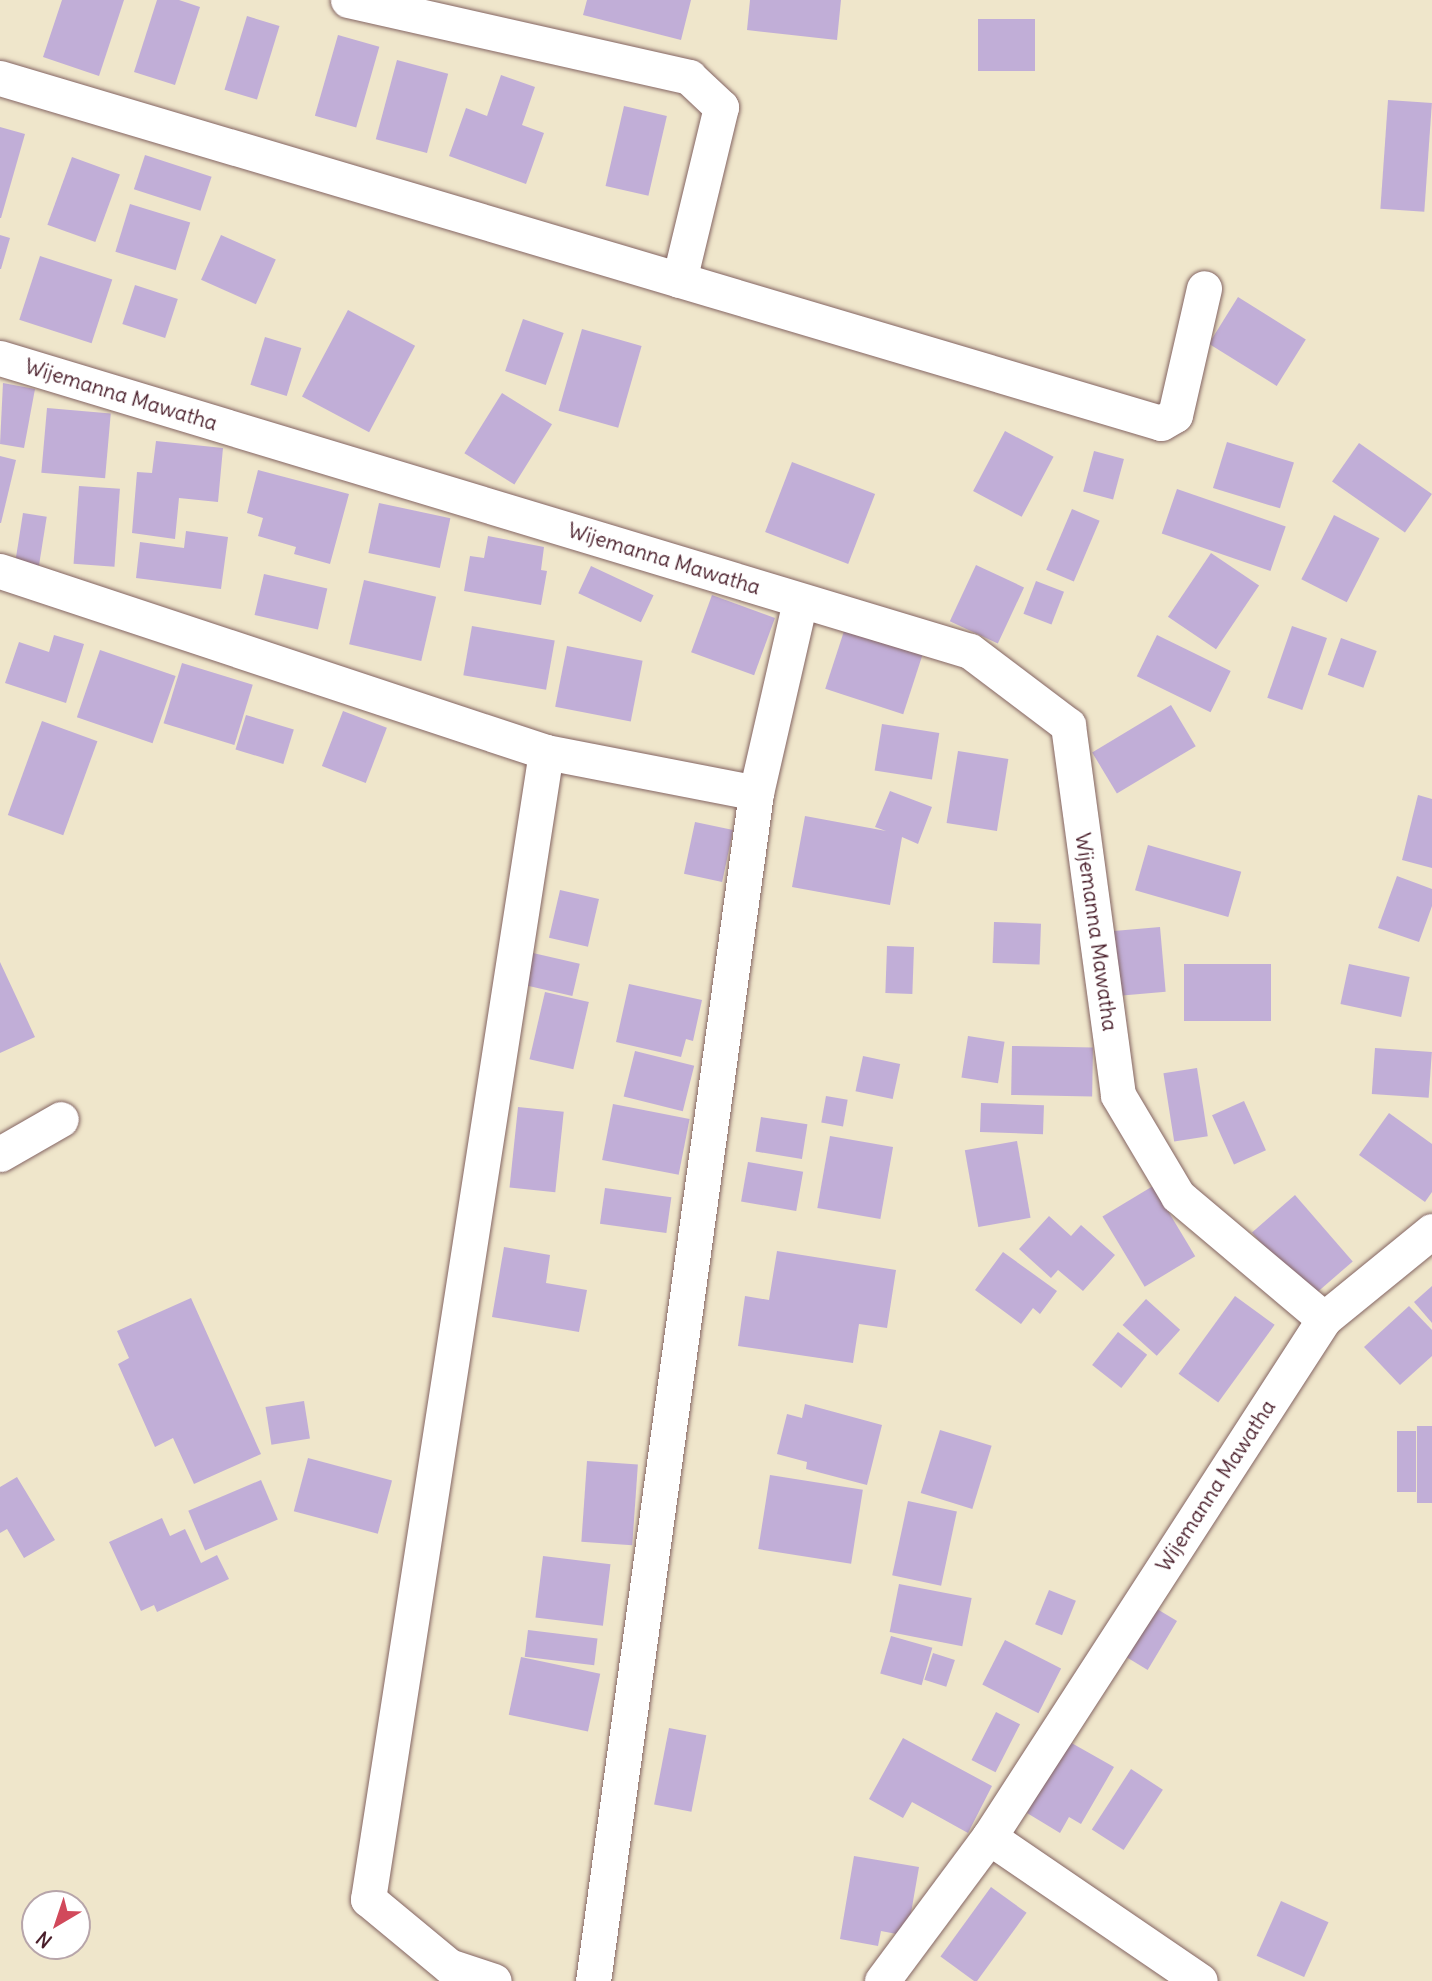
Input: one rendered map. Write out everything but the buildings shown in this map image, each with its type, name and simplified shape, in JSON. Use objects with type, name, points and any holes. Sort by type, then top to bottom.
[{"type":"street","points":[[348,0],[689,77],[721,107],[679,280]]},
{"type":"street","points":[[0,78],[1161,423],[1175,415],[1204,288]]},
{"type":"street","name":"Wijemanna Mawatha","points":[[0,358],[970,651],[1068,724],[1118,1095],[1178,1196],[1324,1319],[989,1837],[882,1981]]},
{"type":"street","points":[[0,571],[546,752],[756,793]]},
{"type":"street","points":[[593,1981],[756,793],[800,601]]},
{"type":"street","points":[[494,1981],[449,1966],[368,1899],[546,752]]},
{"type":"street","points":[[0,1154],[61,1119]]},
{"type":"street","points":[[1324,1319],[1432,1231]]},
{"type":"street","points":[[989,1837],[1200,1981]]}]
